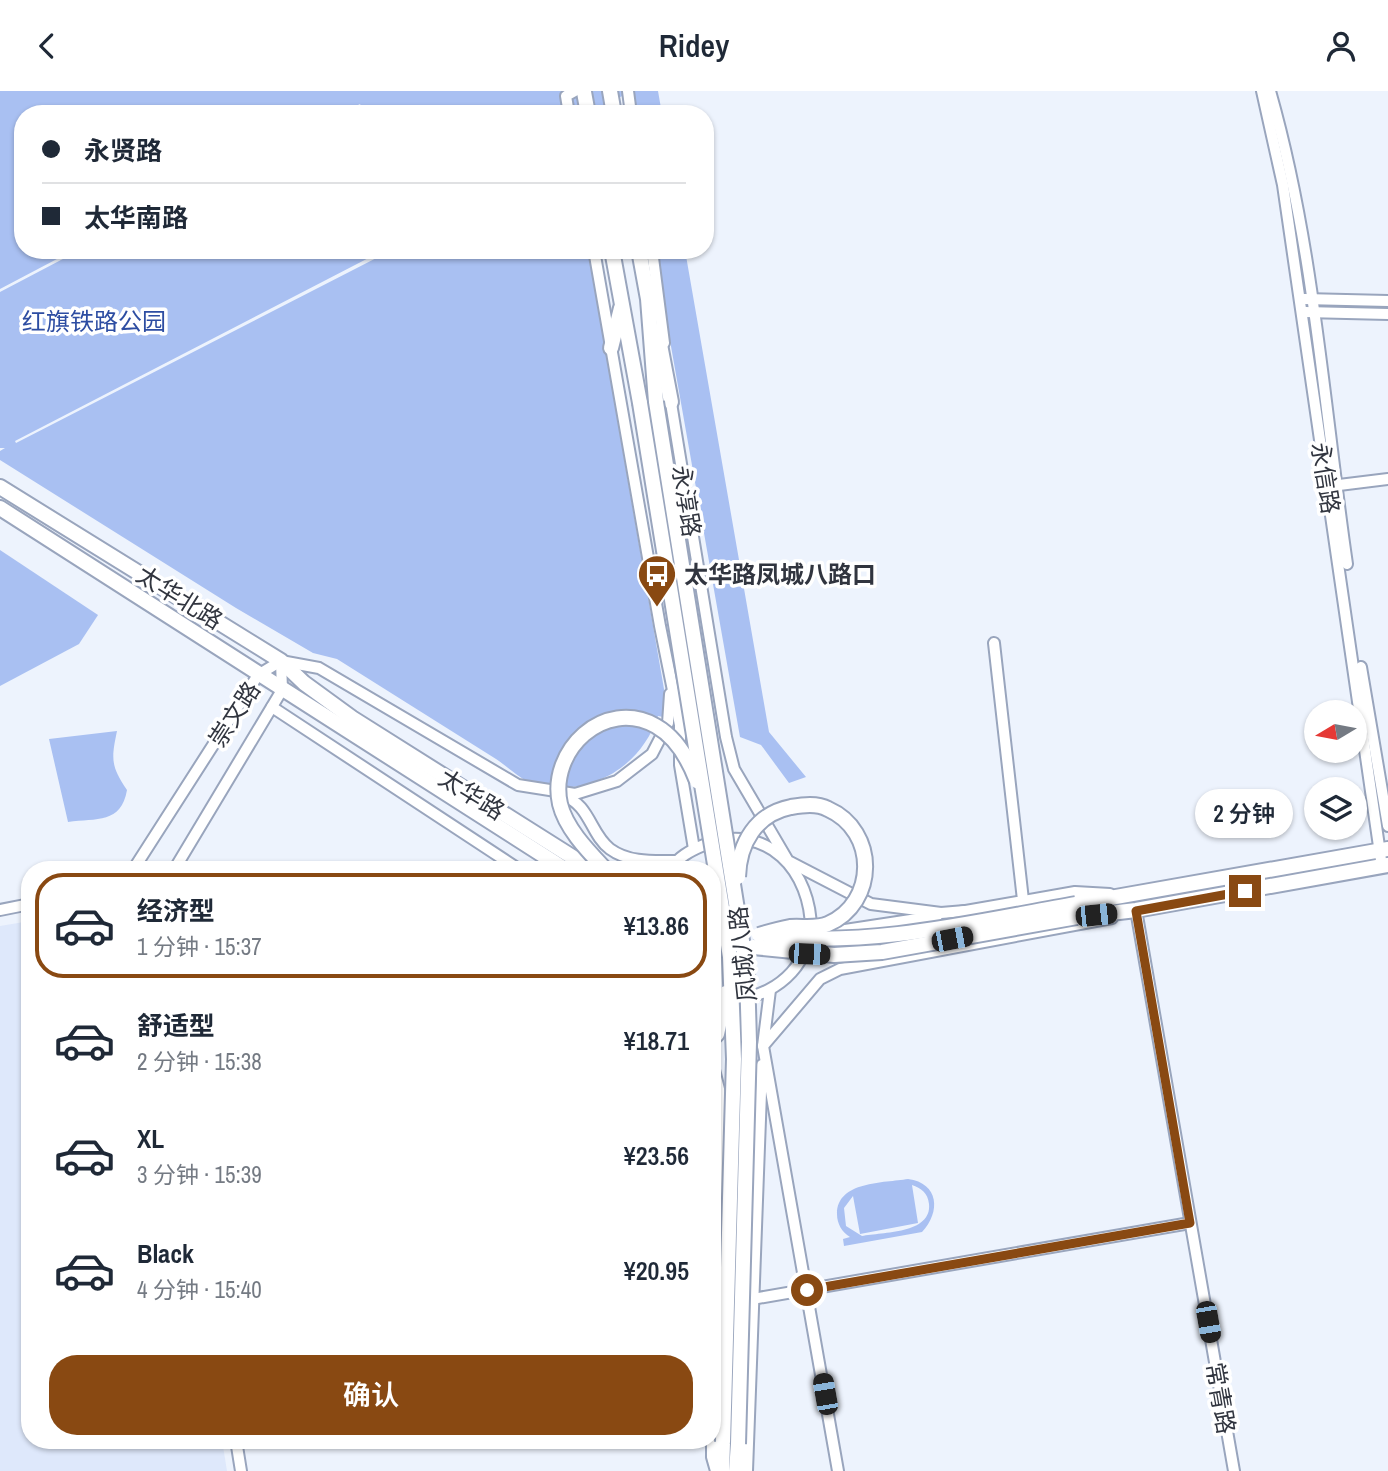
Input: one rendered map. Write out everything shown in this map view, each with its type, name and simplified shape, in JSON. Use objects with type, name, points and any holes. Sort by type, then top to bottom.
[{"type":"main road","points":[[611,348],[622,303],[614,259]]},
{"type":"main road","name":"永淳路","points":[[641,259],[663,402]]},
{"type":"main road","name":"凤城八路","points":[[622,303],[715,861]]},
{"type":"main road","name":"凤城八路","points":[[663,402],[747,972],[749,1042],[721,1441],[736,1471]]},
{"type":"main road","name":"太华北路","points":[[0,487],[281,661],[348,724]]},
{"type":"main road","name":"太华北路","points":[[0,508],[282,690],[348,724]]},
{"type":"main road","points":[[598,861],[581,843],[560,806],[557,779],[571,746],[597,725],[621,719],[656,726],[676,742],[691,766],[707,809]]},
{"type":"main road","name":"太华路","points":[[348,724],[553,861]]},
{"type":"main road","name":"太华路","points":[[348,724],[578,861]]},
{"type":"main road","points":[[737,903],[738,867],[743,847],[751,830],[762,820],[779,809],[806,804],[828,809],[848,823],[861,845],[865,865],[865,885],[851,910],[826,925],[790,927],[759,935]]},
{"type":"main road","points":[[721,939],[779,951],[835,955],[882,952],[1133,895],[1383,850]]},
{"type":"main road","points":[[721,926],[759,935],[811,940],[867,939],[1076,910],[1136,911],[1385,866]]},
{"type":"main road","name":"凤城八路","points":[[721,899],[730,957],[734,1059],[722,1471]]},
{"type":"main road","points":[[721,947],[756,953],[779,951]]},
{"type":"main road","points":[[721,1016],[730,957]]},
{"type":"street","points":[[568,105],[566,96],[575,91]]},
{"type":"street","name":"永信路","points":[[1262,91],[1281,171],[1305,299],[1385,866]]},
{"type":"street","name":"永信路","points":[[1270,91],[1294,185],[1305,299]]},
{"type":"street","name":"永淳路","points":[[596,259],[660,627],[672,676],[680,725],[680,765],[694,849]]},
{"type":"street","name":"永淳路","points":[[653,259],[663,402],[734,769],[803,882],[811,906],[811,932]]},
{"type":"street","points":[[1305,299],[1388,301]]},
{"type":"street","points":[[1307,312],[1388,314]]},
{"type":"street","points":[[1332,485],[1388,479]]},
{"type":"street","name":"永信路","points":[[1332,485],[1388,826]]},
{"type":"street","points":[[660,627],[670,636],[699,631],[707,621]]},
{"type":"street","points":[[994,643],[1023,900]]},
{"type":"street","points":[[281,661],[319,668],[518,785],[575,794],[617,781],[652,754],[668,723],[672,676]]},
{"type":"street","name":"崇文路","points":[[139,861],[258,675],[281,661],[282,690],[179,861]]},
{"type":"street","points":[[272,707],[506,861]]},
{"type":"street","points":[[544,789],[578,804],[586,811],[610,849],[638,861]]},
{"type":"street","points":[[678,861],[694,849],[720,839],[745,839],[768,847],[788,861],[871,904],[941,913],[965,911]]},
{"type":"street","points":[[626,856],[628,861]]},
{"type":"street","points":[[721,997],[745,998],[769,990],[789,975],[803,955],[811,932],[838,932],[1075,892],[1133,895]]},
{"type":"street","points":[[0,909],[21,906]]},
{"type":"street","points":[[838,1471],[763,1046],[820,979],[840,969],[1041,933],[1136,911]]},
{"type":"street","name":"常青路","points":[[1136,911],[1234,1471]]},
{"type":"street","name":"凤城八路","points":[[747,1471],[763,1046],[769,990]]},
{"type":"street","points":[[721,1124],[738,1119],[751,1122],[759,1134]]},
{"type":"street","points":[[721,1304],[1190,1223]]},
{"type":"street","points":[[237,1449],[241,1471]]},
{"type":"street","name":"凤城八路","points":[[716,1449],[712,1457],[716,1471]]},
{"type":"shaded area","points":[[21,922],[21,1449],[223,1449],[227,1471],[0,1471],[0,926]]},
{"type":"green space","points":[[0,91],[658,91],[660,105],[628,105],[626,94],[605,105],[14,105],[14,259],[57,259],[0,289]]},
{"type":"green space","name":"红旗铁路公园","points":[[63,259],[367,259],[15,441],[16,443],[374,259],[590,259],[669,718],[658,716],[640,749],[613,773],[580,786],[536,786],[337,659],[313,653],[236,608],[0,460],[0,451],[5,448],[0,448],[0,292]]},
{"type":"green space","points":[[656,259],[687,259],[769,732],[806,777],[789,783],[761,745],[740,737]]},
{"type":"green space","points":[[0,550],[98,615],[79,644],[0,686]]},
{"type":"green space","points":[[117,731],[114,762],[127,790],[124,801],[119,809],[106,817],[68,822],[49,739]]},
{"type":"green space","points":[[908,1179],[926,1186],[934,1199],[932,1216],[922,1232],[844,1246],[843,1239],[850,1237],[840,1227],[837,1214],[839,1203],[845,1195],[853,1189],[875,1183]],"holes":[[[912,1185],[921,1189],[928,1200],[928,1214],[923,1221],[904,1230],[862,1236],[846,1226],[844,1208],[853,1196],[860,1234],[918,1223]]]},
{"type":"place","name":"太华路凤城八路口","points":[[657,608]]},
{"type":"route","points":[[807,1290],[1190,1223],[1136,911],[1245,891]]}]
